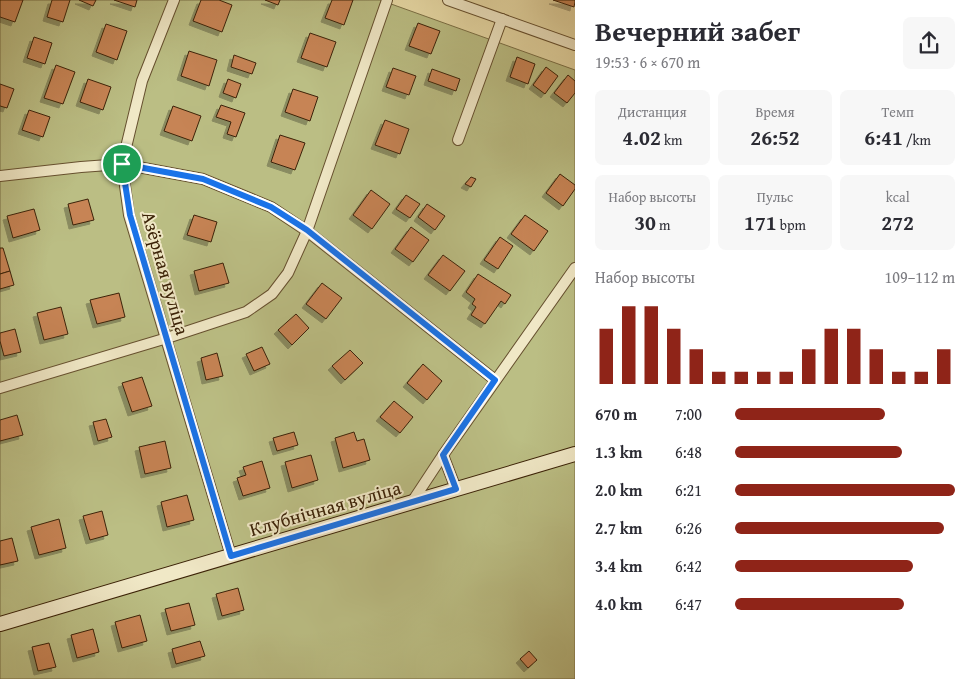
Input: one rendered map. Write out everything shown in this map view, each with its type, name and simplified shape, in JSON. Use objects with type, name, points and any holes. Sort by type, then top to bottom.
[{"type":"street","name":"Азёрная вуліца","points":[[174,0],[142,81],[122,164],[130,215],[231,556]]},
{"type":"street","points":[[0,388],[167,338],[246,312],[272,294],[288,273],[307,230],[388,0]]},
{"type":"street","points":[[448,0],[575,45]]},
{"type":"street","points":[[458,140],[502,19]]},
{"type":"street","points":[[0,176],[122,164],[203,179],[271,207],[307,230],[495,380]]},
{"type":"street","points":[[412,502],[495,380],[575,268]]},
{"type":"street","name":"Клубнічная вуліца","points":[[0,624],[575,454]]},
{"type":"street","points":[[443,455],[456,489]]},
{"type":"green space","points":[[0,0],[380,0],[575,70],[575,679],[0,679]]},
{"type":"building","points":[[0,0],[23,0],[15,22],[0,17]]},
{"type":"building","points":[[52,0],[70,0],[63,22],[47,17]]},
{"type":"building","points":[[79,0],[96,0],[93,6]]},
{"type":"building","points":[[114,0],[137,0],[135,7]]},
{"type":"building","points":[[201,0],[219,0],[232,5],[222,32],[193,21]]},
{"type":"building","points":[[265,0],[280,0],[278,5]]},
{"type":"building","points":[[332,0],[353,0],[344,25],[325,18]]},
{"type":"building","points":[[553,0],[575,0],[574,7]]},
{"type":"building","points":[[418,23],[440,31],[431,54],[409,46]]},
{"type":"building","points":[[106,24],[127,31],[117,60],[96,52]]},
{"type":"building","points":[[310,33],[336,42],[327,67],[301,58]]},
{"type":"building","points":[[34,37],[52,43],[45,64],[27,58]]},
{"type":"building","points":[[189,51],[217,60],[209,86],[181,76]]},
{"type":"building","points":[[234,55],[256,63],[252,74],[231,67]]},
{"type":"building","points":[[517,57],[535,64],[528,84],[510,77]]},
{"type":"building","points":[[56,65],[75,72],[63,104],[44,98]]},
{"type":"building","points":[[546,67],[558,76],[545,94],[533,85]]},
{"type":"building","points":[[393,68],[416,76],[409,95],[386,87]]},
{"type":"building","points":[[432,69],[460,79],[456,91],[428,81]]},
{"type":"building","points":[[568,75],[575,81],[575,93],[567,103],[554,93]]},
{"type":"building","points":[[88,79],[111,87],[103,110],[80,102]]},
{"type":"building","points":[[228,79],[241,84],[236,98],[223,93]]},
{"type":"building","points":[[0,84],[14,89],[7,108],[0,106]]},
{"type":"building","points":[[293,89],[318,97],[310,121],[285,112]]},
{"type":"building","points":[[221,105],[245,113],[236,137],[227,134],[231,122],[216,117]]},
{"type":"building","points":[[173,106],[201,116],[192,141],[164,131]]},
{"type":"building","points":[[29,110],[50,117],[43,137],[22,130]]},
{"type":"building","points":[[385,120],[409,129],[400,154],[375,145]]},
{"type":"building","points":[[280,135],[305,143],[295,170],[271,162]]},
{"type":"building","points":[[560,174],[575,185],[575,189],[563,206],[546,193]]},
{"type":"building","points":[[471,177],[476,179],[471,187],[465,184]]},
{"type":"building","points":[[371,190],[390,204],[372,229],[353,215]]},
{"type":"building","points":[[406,195],[420,204],[410,218],[396,209]]},
{"type":"building","points":[[88,199],[94,220],[73,225],[68,204]]},
{"type":"building","points":[[427,204],[445,216],[435,230],[418,217]]},
{"type":"building","points":[[34,209],[40,230],[13,238],[7,216]]},
{"type":"building","points":[[194,215],[217,222],[211,242],[187,235]]},
{"type":"building","points":[[525,215],[548,231],[534,251],[511,234]]},
{"type":"building","points":[[411,227],[429,240],[413,262],[395,249]]},
{"type":"building","points":[[500,237],[513,246],[498,269],[484,260]]},
{"type":"building","points":[[0,248],[3,248],[10,271],[0,274]]},
{"type":"building","points":[[443,255],[465,271],[450,291],[428,275]]},
{"type":"building","points":[[223,263],[229,283],[199,291],[194,271]]},
{"type":"building","points":[[10,271],[14,285],[0,289],[0,274]]},
{"type":"building","points":[[478,274],[511,295],[505,304],[501,301],[485,324],[471,315],[476,307],[472,304],[475,299],[466,292]]},
{"type":"building","points":[[322,283],[342,298],[326,319],[306,304]]},
{"type":"building","points":[[119,293],[125,317],[97,324],[90,300]]},
{"type":"building","points":[[61,307],[68,334],[44,340],[37,313]]},
{"type":"building","points":[[296,314],[309,328],[292,345],[278,330]]},
{"type":"building","points":[[15,329],[21,352],[4,356],[0,333]]},
{"type":"building","points":[[262,347],[270,364],[254,371],[246,354]]},
{"type":"building","points":[[350,350],[363,363],[345,380],[332,366]]},
{"type":"building","points":[[217,353],[223,376],[206,380],[201,358]]},
{"type":"building","points":[[423,364],[442,381],[427,400],[407,383]]},
{"type":"building","points":[[142,377],[152,406],[132,412],[122,383]]},
{"type":"building","points":[[394,401],[413,417],[400,433],[380,417]]},
{"type":"building","points":[[17,415],[23,435],[0,441],[0,420]]},
{"type":"building","points":[[106,419],[112,437],[98,441],[93,422]]},
{"type":"building","points":[[294,432],[298,445],[277,451],[273,438]]},
{"type":"building","points":[[354,432],[357,441],[364,439],[370,460],[343,468],[335,438]]},
{"type":"building","points":[[165,441],[171,468],[145,474],[139,447]]},
{"type":"building","points":[[311,455],[318,480],[292,488],[285,462]]},
{"type":"building","points":[[262,461],[270,488],[243,496],[237,478],[246,475],[243,467]]},
{"type":"building","points":[[187,495],[194,520],[167,527],[161,502]]},
{"type":"building","points":[[102,511],[108,535],[90,540],[83,516]]},
{"type":"building","points":[[59,519],[66,548],[39,555],[31,527]]},
{"type":"building","points":[[12,538],[18,561],[0,565],[0,541]]},
{"type":"building","points":[[238,588],[244,610],[222,616],[216,594]]},
{"type":"building","points":[[189,603],[195,625],[171,631],[165,609]]},
{"type":"building","points":[[140,615],[147,641],[122,648],[115,622]]},
{"type":"building","points":[[93,629],[99,652],[77,658],[71,635]]},
{"type":"building","points":[[200,641],[205,656],[176,664],[172,649]]},
{"type":"building","points":[[49,643],[56,667],[38,671],[32,647]]},
{"type":"building","points":[[529,651],[537,660],[528,668],[520,659]]},
{"type":"route","points":[[122,164],[203,179],[271,207],[307,230],[495,380],[443,455],[456,489],[231,556],[130,215],[122,164]]}]
